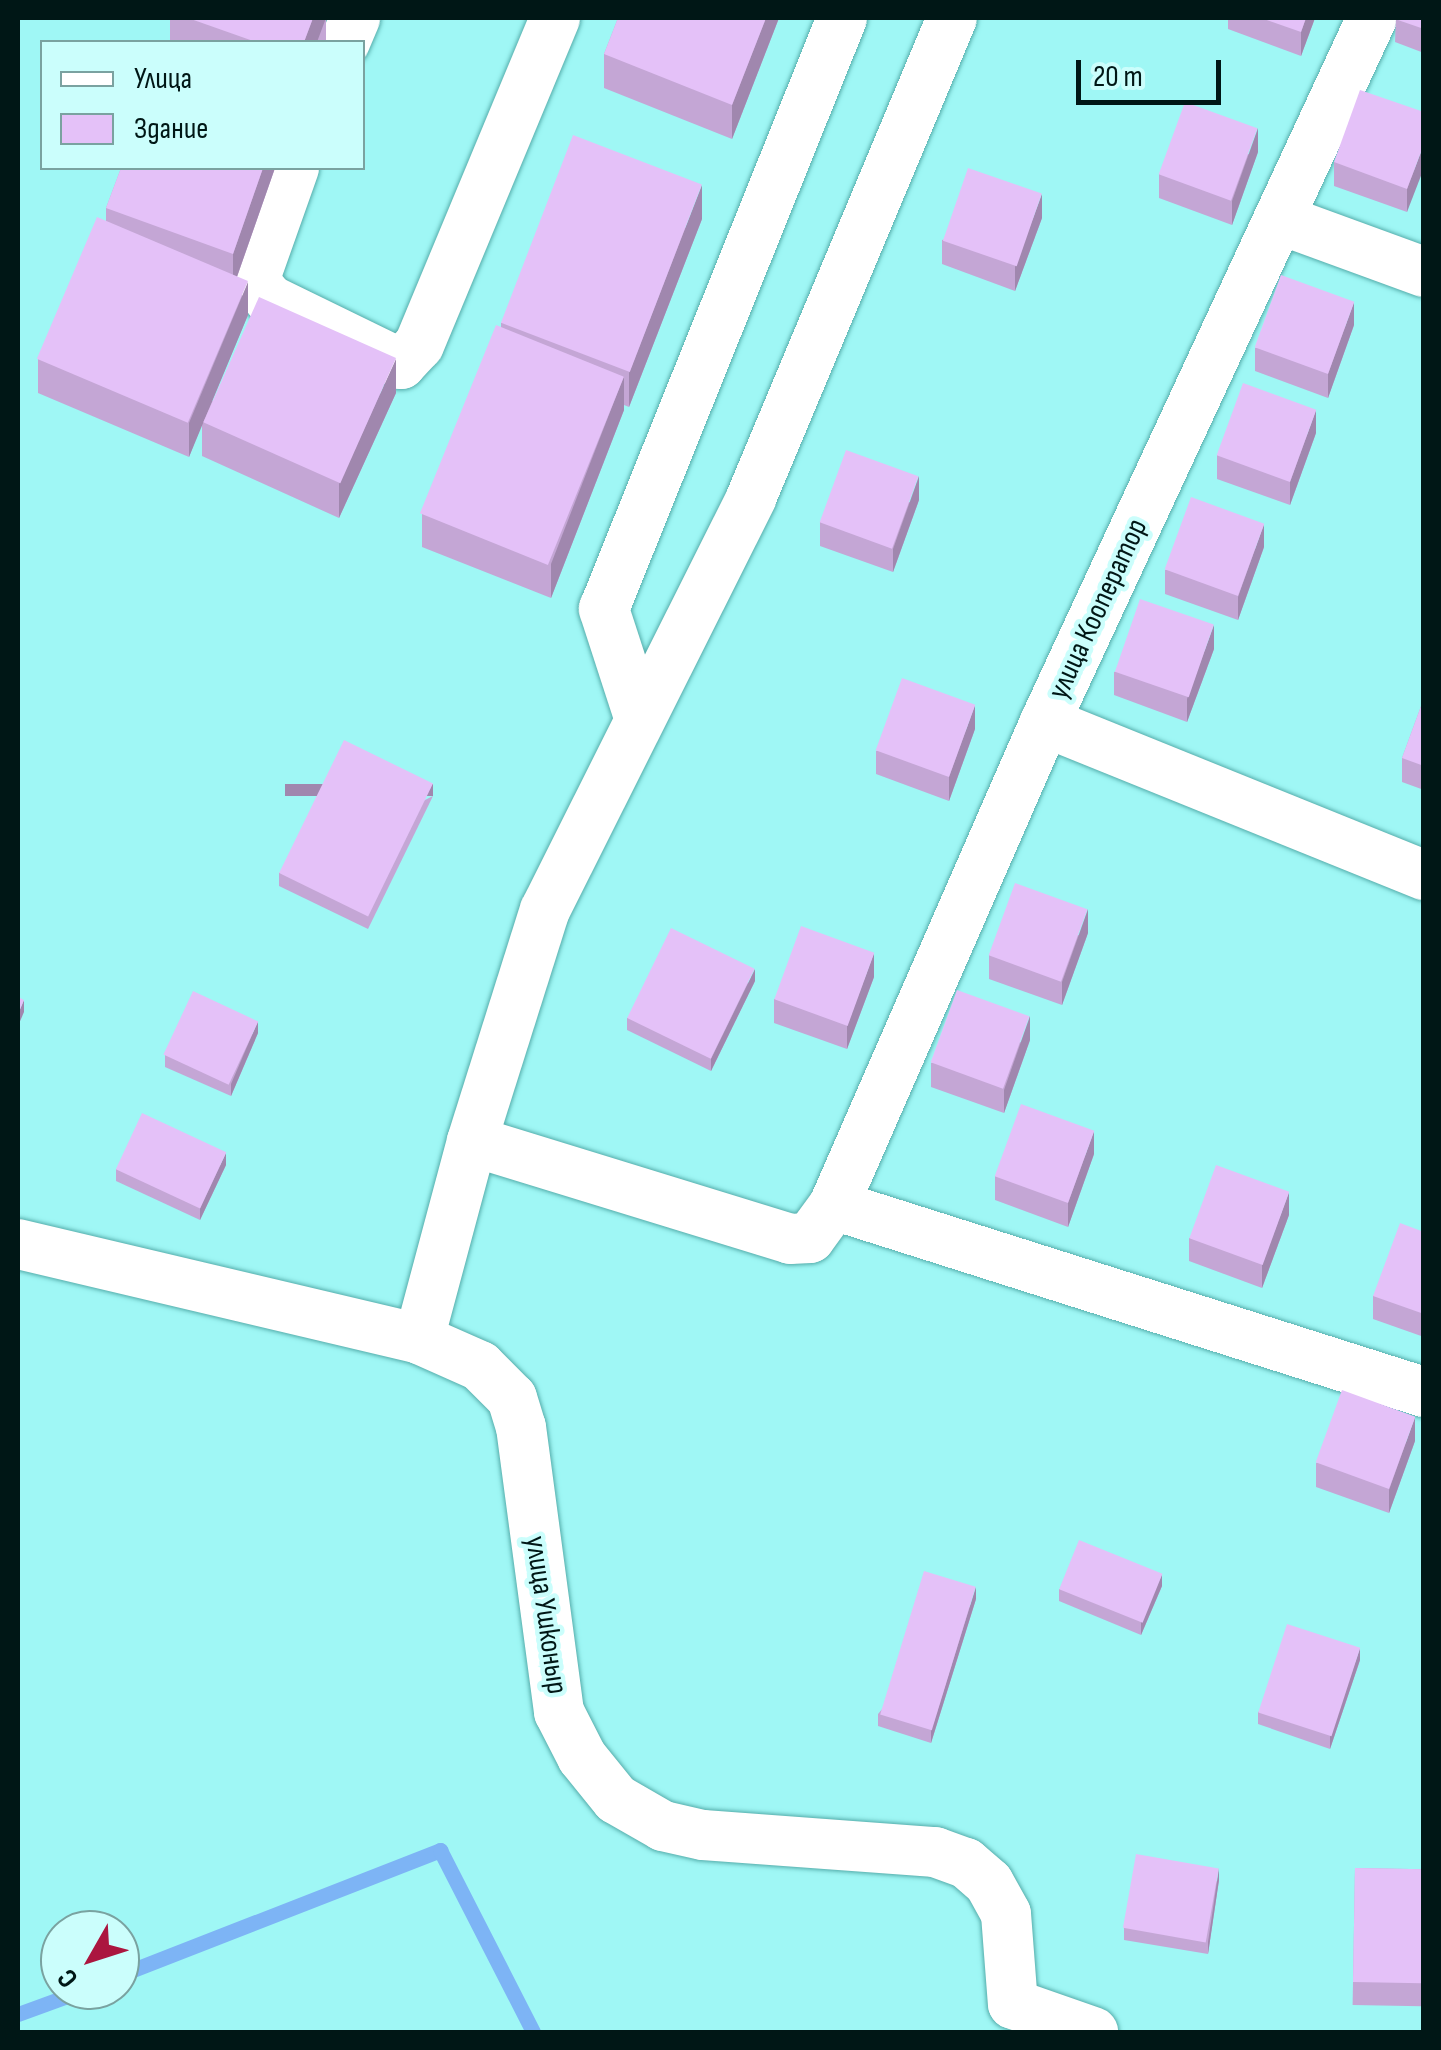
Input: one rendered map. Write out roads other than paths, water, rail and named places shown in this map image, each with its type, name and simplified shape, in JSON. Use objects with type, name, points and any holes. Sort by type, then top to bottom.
[{"type":"street","points":[[293,170],[254,281],[270,300],[400,364],[419,345],[555,18]]},
{"type":"street","points":[[639,717],[604,609],[842,18]]},
{"type":"street","points":[[419,1339],[472,1141],[545,910],[751,498],[952,18]]},
{"type":"street","name":"улица Кооператор","points":[[472,1141],[790,1239],[810,1238],[834,1206],[1045,722],[1282,220],[1372,18]]},
{"type":"street","points":[[1282,220],[1424,272]]},
{"type":"street","points":[[1045,722],[1424,875]]},
{"type":"street","points":[[834,1206],[1424,1392]]},
{"type":"street","name":"улица Ушконыр","points":[[18,1244],[419,1339],[480,1366],[512,1398],[559,1712],[582,1757],[616,1799],[663,1826],[704,1835],[935,1852],[966,1863],[989,1882],[1006,1914],[1013,2018],[1093,2032]]},
{"type":"waterway","points":[[140,1967],[440,1850],[533,2032]]},
{"type":"waterway","points":[[18,2014],[40,2006]]}]
